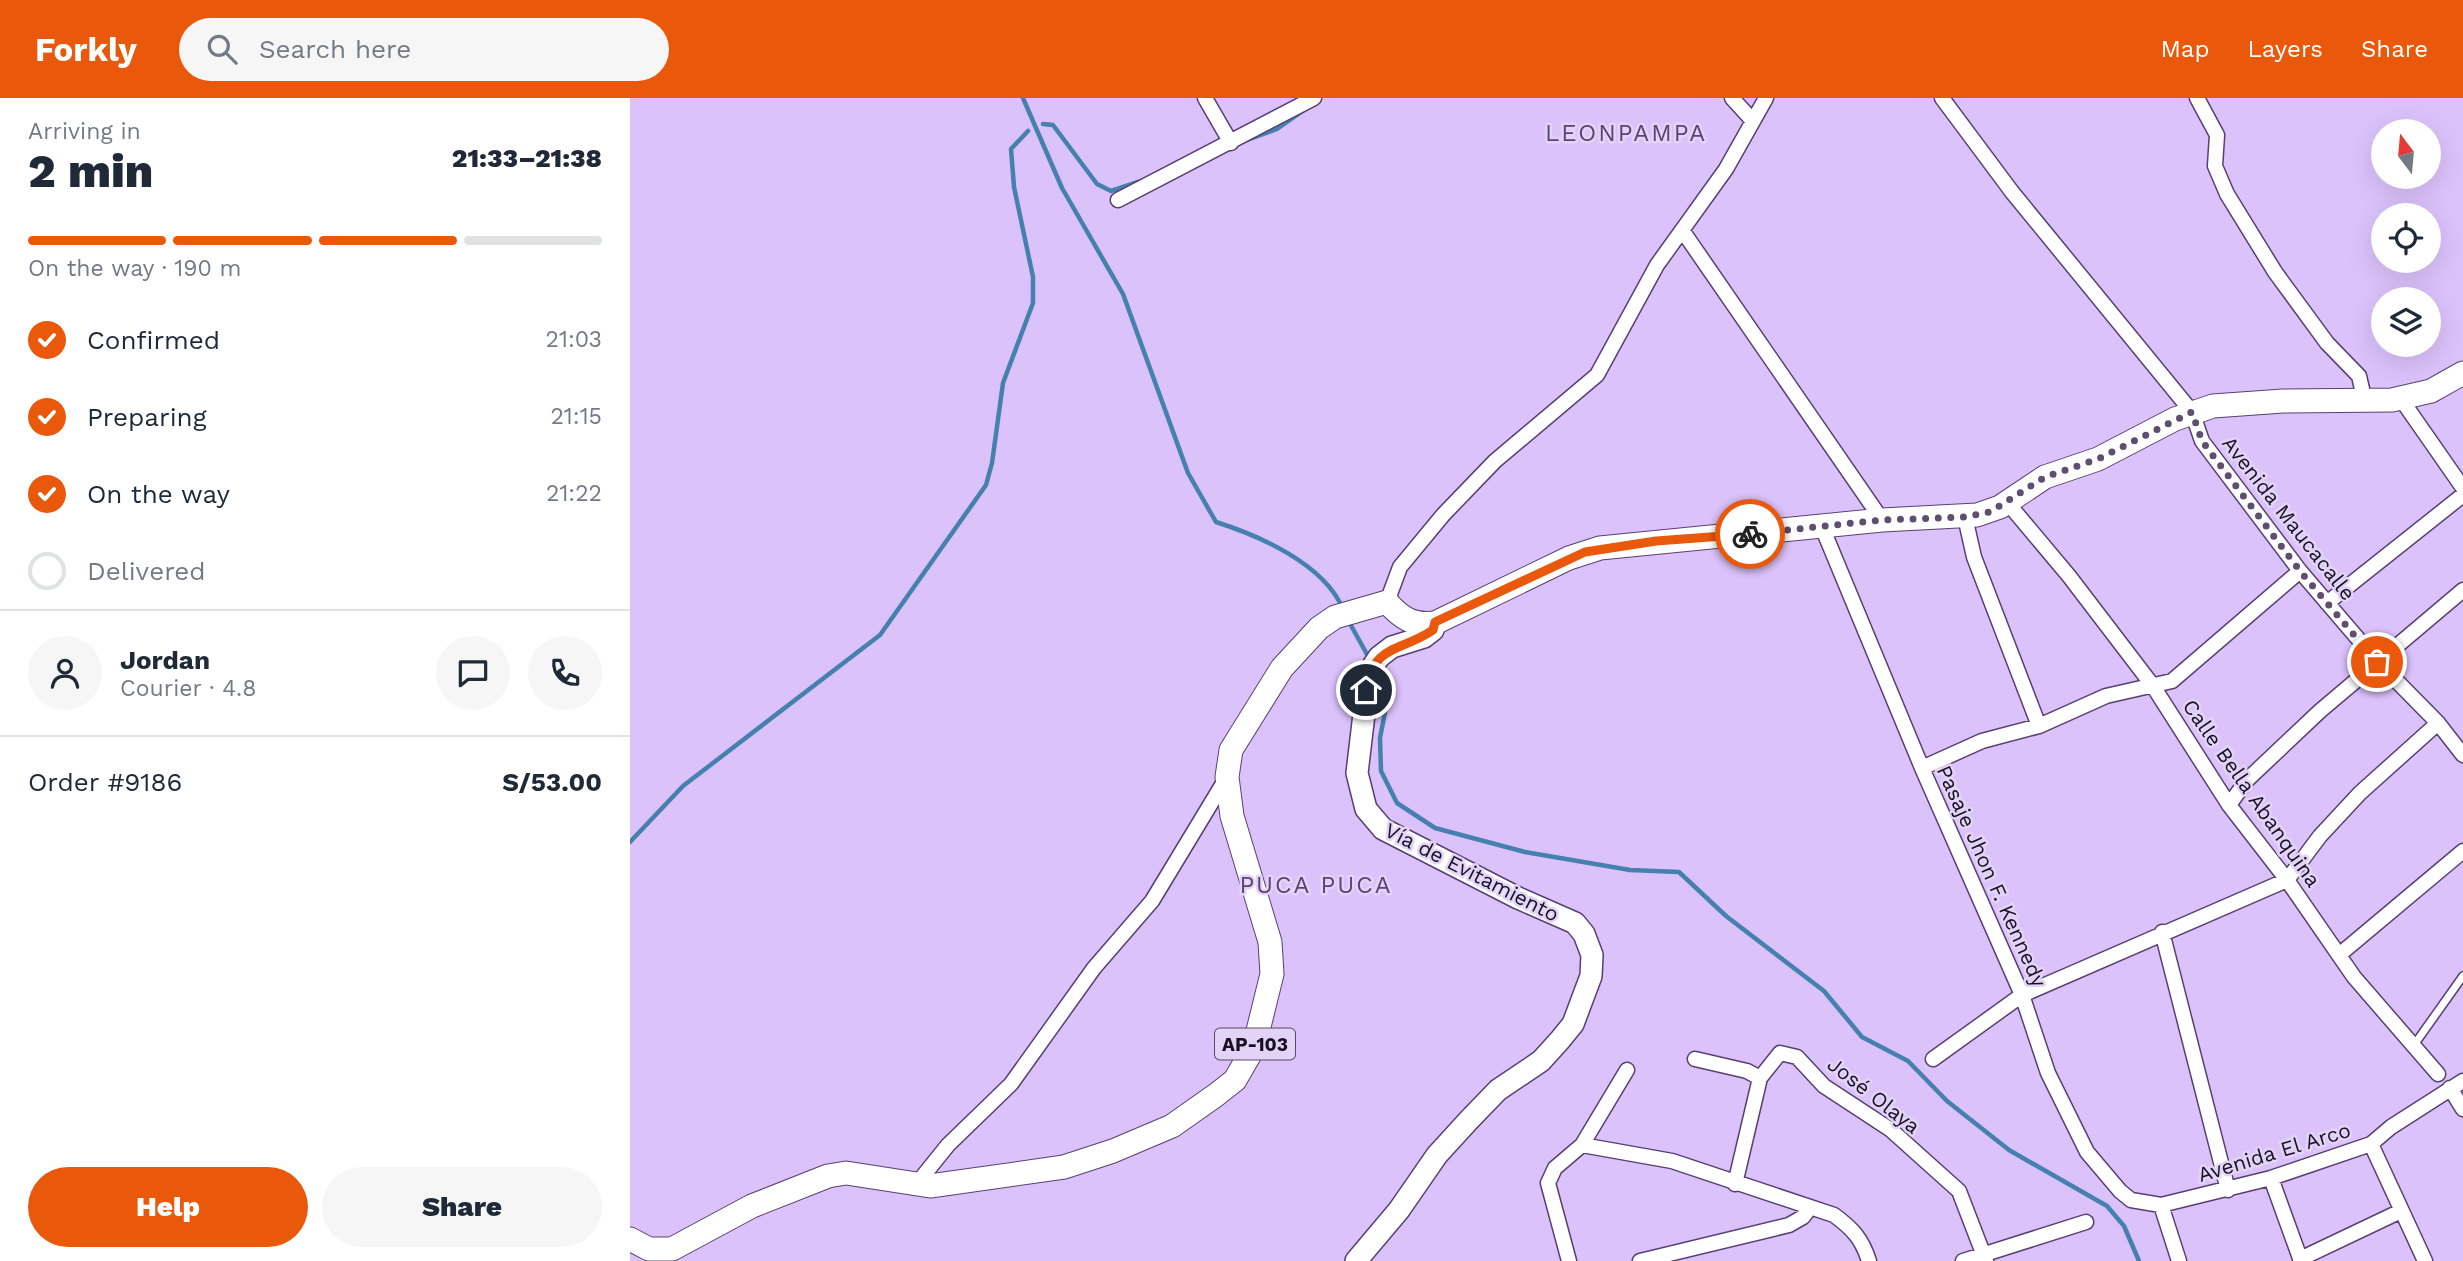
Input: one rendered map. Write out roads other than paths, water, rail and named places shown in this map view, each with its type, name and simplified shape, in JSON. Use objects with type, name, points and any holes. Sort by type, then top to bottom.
[{"type":"main road","name":"Vía de Evitamiento","points":[[1356,1261],[1399,1210],[1437,1156],[1469,1120],[1498,1090],[1541,1061],[1573,1024],[1591,976],[1592,955],[1584,934],[1575,923],[1518,898],[1374,822],[1366,809],[1357,773],[1374,664],[1392,647],[1424,637],[1433,630],[1435,622],[1569,558],[1592,550],[1656,541],[1882,520],[1965,517],[1990,512],[2045,477],[2098,459],[2192,412],[2213,406],[2283,401],[2357,403],[2401,399],[2431,391],[2463,373]]},
{"type":"main road","name":"AP-103","points":[[630,1238],[649,1249],[672,1250],[752,1206],[828,1176],[862,1174],[915,1186],[1038,1171],[1086,1160],[1172,1126],[1235,1080],[1254,1047],[1262,1026],[1273,957],[1232,816],[1227,777],[1228,761],[1236,738],[1260,700],[1307,640],[1335,617],[1387,602]]},
{"type":"main road","points":[[1387,602],[1402,618],[1410,622],[1422,625],[1435,622]]},
{"type":"street","points":[[1205,98],[1231,143]]},
{"type":"street","points":[[1732,98],[1752,120]]},
{"type":"street","points":[[1387,602],[1400,567],[1443,515],[1495,461],[1597,375],[1657,265],[1726,169],[1766,98]]},
{"type":"street","name":"Avenida Maucacalle","points":[[1942,98],[1990,164],[2192,412],[2202,441],[2300,571],[2377,662],[2438,723],[2463,755]]},
{"type":"street","points":[[2197,98],[2217,135],[2216,166],[2227,194],[2275,272],[2327,343],[2359,376],[2362,389],[2357,403]]},
{"type":"street","points":[[1118,200],[1312,99]]},
{"type":"street","points":[[1682,230],[1882,520]]},
{"type":"street","points":[[2401,399],[2463,488]]},
{"type":"street","points":[[2327,603],[2463,495]]},
{"type":"street","name":"Calle Bella Abanquina","points":[[2006,502],[2069,576],[2153,686],[2230,805],[2339,955],[2438,1074]]},
{"type":"street","points":[[1965,517],[1974,557],[2039,726]]},
{"type":"street","name":"Pasaje Jhon F. Kennedy","points":[[1822,527],[1922,768],[2022,995],[2048,1073],[2087,1152],[2109,1181],[2131,1200],[2161,1205]]},
{"type":"street","points":[[1922,768],[1982,741],[2039,726],[2106,696],[2172,681],[2300,571]]},
{"type":"street","points":[[2230,805],[2247,780],[2377,662],[2463,590]]},
{"type":"street","points":[[1933,1059],[2022,995],[2287,880],[2320,836],[2360,793],[2438,723]]},
{"type":"street","points":[[915,1186],[948,1145],[1011,1084],[1094,968],[1152,901],[1227,777]]},
{"type":"street","points":[[2339,955],[2463,850]]},
{"type":"street","points":[[2162,932],[2228,1189]]},
{"type":"street","name":"José Olaya","points":[[1760,1078],[1780,1053],[1797,1057],[1824,1086],[1891,1130],[1959,1191],[1985,1258]]},
{"type":"street","points":[[1695,1059],[1747,1071],[1760,1078],[1735,1184]]},
{"type":"street","points":[[1569,1261],[1548,1184],[1555,1168],[1582,1145],[1627,1070]]},
{"type":"street","name":"Avenida El Arco","points":[[2161,1205],[2271,1178],[2371,1144],[2449,1088],[2463,1081]]},
{"type":"street","points":[[2449,1088],[2463,1109]]},
{"type":"street","points":[[2371,1144],[2425,1261]]},
{"type":"street","points":[[1582,1145],[1672,1161],[1809,1209],[1834,1215],[1853,1229],[1863,1242],[1870,1261]]},
{"type":"street","points":[[2271,1178],[2300,1260],[2401,1211]]},
{"type":"street","points":[[2161,1205],[2179,1261]]},
{"type":"street","points":[[1640,1261],[1789,1225],[1803,1217],[1809,1209]]},
{"type":"street","points":[[1963,1261],[1985,1258],[2087,1222]]},
{"type":"lane","points":[[2413,1045],[2463,976]]},
{"type":"waterway","points":[[1023,98],[1062,188],[1123,294],[1188,473],[1216,522],[1271,544],[1306,565],[1334,593],[1343,609]]},
{"type":"waterway","points":[[1247,140],[1277,129],[1304,110]]},
{"type":"waterway","points":[[1043,124],[1053,125],[1097,184],[1111,191],[1141,181]]},
{"type":"waterway","points":[[630,842],[683,786],[880,635],[986,485],[992,463],[1003,383],[1033,303],[1033,277],[1014,187],[1011,149],[1028,131]]},
{"type":"waterway","points":[[1348,620],[1369,658]]},
{"type":"waterway","points":[[1377,672],[1389,692],[1380,738],[1381,771],[1397,803],[1435,828],[1525,852],[1630,870],[1679,872],[1726,916],[1824,991],[1862,1037],[1908,1061],[1947,1101],[2009,1150],[2107,1206],[2124,1226],[2139,1261]]},
{"type":"district","name":"LEONPAMPA","points":[[1626,133]]},
{"type":"district","name":"PUCA PUCA","points":[[1316,885]]}]
